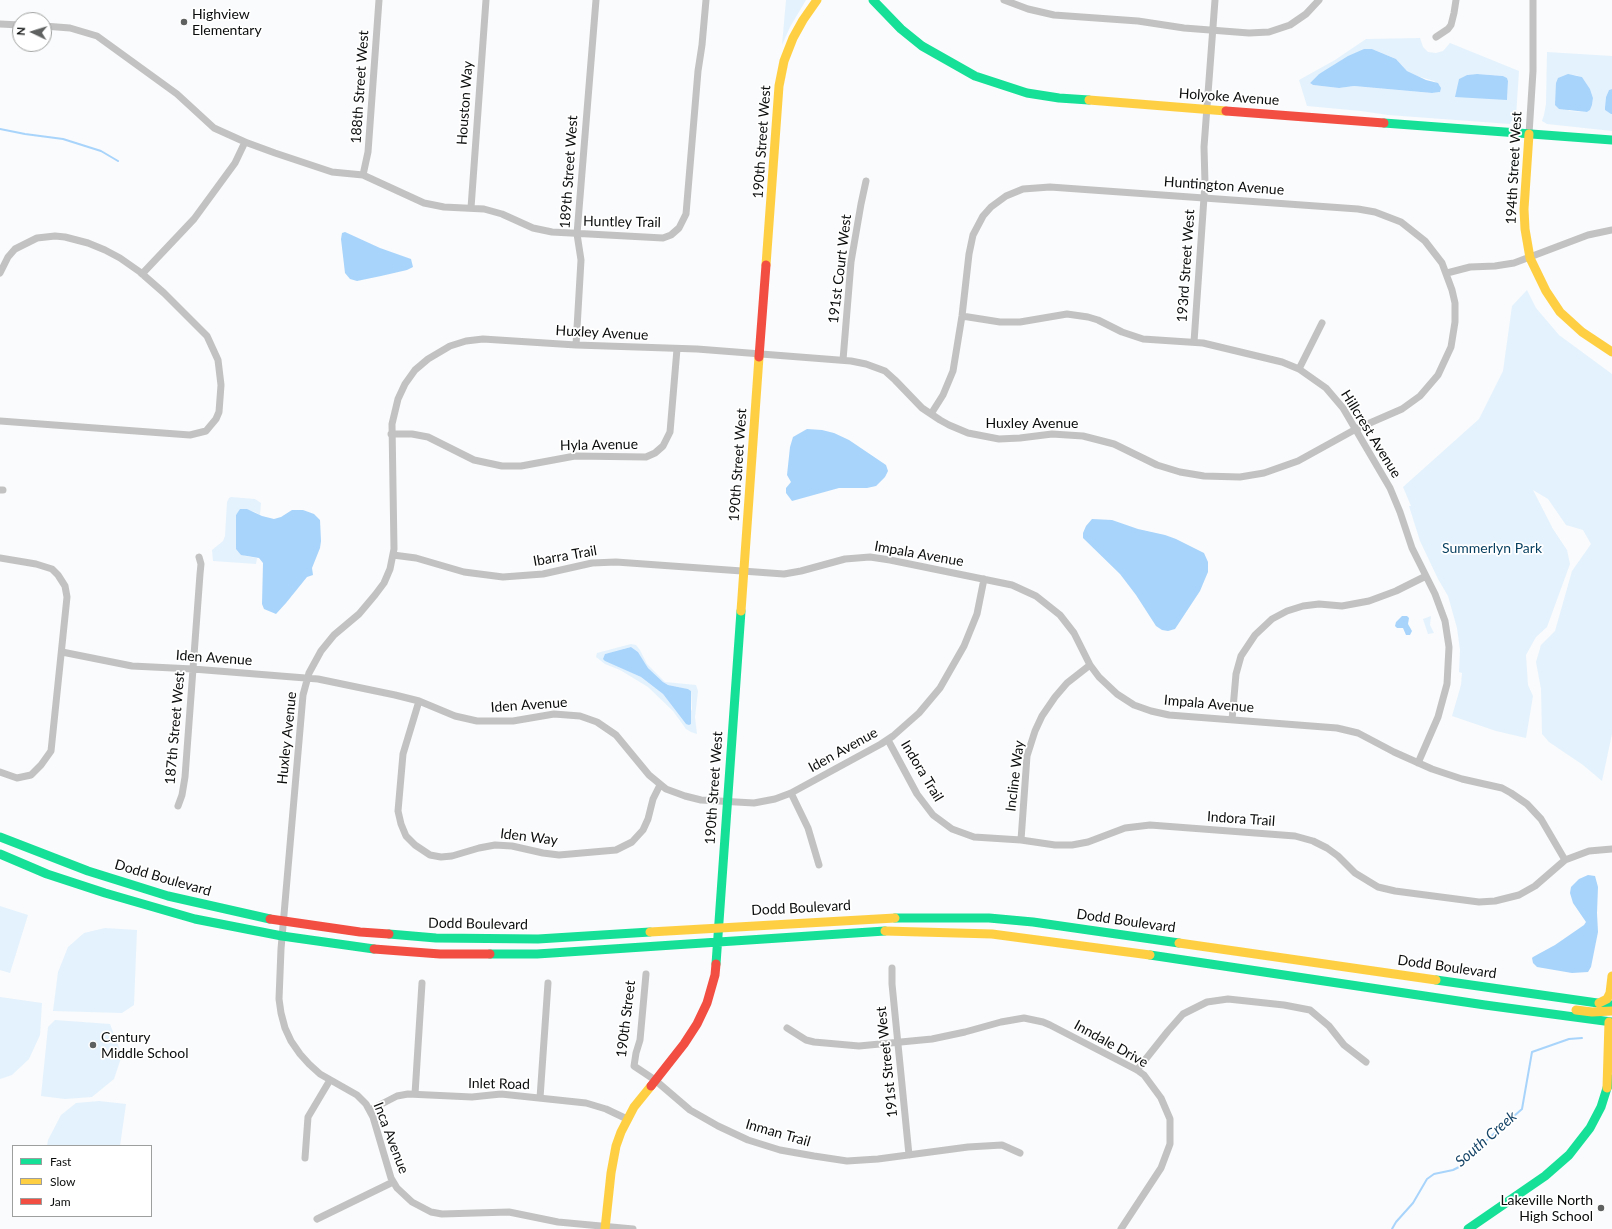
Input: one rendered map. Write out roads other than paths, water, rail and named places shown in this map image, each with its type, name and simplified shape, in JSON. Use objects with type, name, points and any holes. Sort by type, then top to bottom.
[{"type":"main road","name":"190th Street West","points":[[717,942],[743,571],[781,75],[792,38],[802,20],[817,0]]},
{"type":"main road","name":"Holyoke Avenue","points":[[873,0],[900,29],[930,51],[962,70],[1010,88],[1048,97],[1612,140]]},
{"type":"main road","name":"194th Street West","points":[[1529,134],[1524,230],[1530,258],[1546,291],[1560,312],[1582,332],[1612,352]]},
{"type":"main road","name":"Dodd Boulevard","points":[[0,837],[68,864],[141,888],[210,906],[284,921],[376,934],[479,940],[556,938],[718,926],[872,918],[989,918],[1033,922],[1612,1005]]},
{"type":"main road","name":"Dodd Boulevard","points":[[0,854],[47,874],[105,893],[196,919],[282,936],[375,949],[440,954],[537,954],[888,931],[992,934],[1162,957],[1485,1005],[1611,1021]]},
{"type":"main road","points":[[605,1228],[613,1159],[616,1146],[627,1119],[634,1107],[684,1044],[702,1015],[714,980],[717,942]]},
{"type":"main road","points":[[1599,1003],[1607,999],[1610,993],[1612,976]]},
{"type":"main road","points":[[1485,1005],[1496,1001],[1585,1012],[1612,1011]]},
{"type":"main road","points":[[1607,1088],[1608,1029],[1611,1021]]},
{"type":"main road","points":[[1468,1229],[1545,1176],[1564,1161],[1590,1128],[1601,1107],[1607,1088],[1612,1079]]},
{"type":"street","name":"188th Street West","points":[[363,175],[368,152],[379,0]]},
{"type":"street","name":"Houston Way","points":[[471,208],[486,0]]},
{"type":"street","name":"189th Street West","points":[[576,345],[581,260],[577,234],[596,0]]},
{"type":"street","name":"Huntley Trail","points":[[52,27],[70,28],[97,36],[176,94],[214,128],[245,142],[332,172],[363,175],[424,203],[444,207],[484,209],[502,214],[533,228],[552,232],[663,238],[671,235],[679,228],[686,214],[698,71],[706,0]]},
{"type":"street","points":[[1004,0],[1028,9],[1054,15],[1138,21],[1184,28],[1258,33],[1276,30],[1290,25],[1300,19],[1320,0]]},
{"type":"street","name":"193rd Street West","points":[[1194,342],[1206,183],[1204,147],[1215,0]]},
{"type":"street","points":[[1436,37],[1448,29],[1451,24],[1456,0]]},
{"type":"street","name":"194th Street West","points":[[1529,134],[1533,71],[1533,0]]},
{"type":"street","points":[[0,24],[12,25]]},
{"type":"street","points":[[142,274],[194,219],[235,163],[245,142]]},
{"type":"street","name":"191st Court West","points":[[843,360],[852,262],[866,181]]},
{"type":"street","name":"Huntington Avenue","points":[[931,414],[944,395],[951,378],[962,316],[969,254],[973,235],[983,216],[991,207],[1006,196],[1023,189],[1040,187],[1358,209],[1380,213],[1401,222],[1421,237],[1436,254],[1447,273],[1454,297],[1456,322],[1451,348],[1441,370],[1428,388],[1410,404],[1394,414],[1356,429]]},
{"type":"street","points":[[1447,273],[1470,267],[1506,265],[1530,258],[1588,235],[1612,230]]},
{"type":"street","points":[[0,274],[8,257],[15,249],[37,238],[56,236],[88,243],[120,258],[164,293],[207,336],[213,347],[219,366],[221,385],[219,412],[210,427],[206,431],[190,435],[0,421]]},
{"type":"street","name":"Hillcrest Avenue","points":[[962,316],[1000,322],[1020,322],[1067,314],[1098,320],[1122,332],[1144,339],[1194,342],[1227,347],[1276,360],[1299,369],[1320,383],[1343,408],[1390,488],[1412,548],[1436,594],[1446,621],[1449,639],[1449,673],[1438,717],[1418,763]]},
{"type":"street","points":[[1299,369],[1322,323]]},
{"type":"street","name":"Huxley Avenue","points":[[282,936],[301,708],[308,678],[316,659],[328,643],[341,628],[359,614],[380,589],[387,576],[393,555],[391,434],[395,407],[405,384],[421,364],[442,350],[466,341],[483,339],[576,345],[677,349],[843,360],[866,364],[885,371],[917,403],[931,414],[958,430],[989,438],[1010,439],[1062,434],[1094,438],[1114,444],[1168,469],[1192,475],[1216,477],[1246,476],[1276,470],[1298,461],[1356,429]]},
{"type":"street","name":"Hyla Avenue","points":[[391,434],[412,434],[428,437],[474,460],[502,466],[522,466],[575,456],[646,457],[660,450],[666,442],[670,432],[677,349]]},
{"type":"street","name":"Ibarra Trail","points":[[393,555],[427,561],[464,572],[503,577],[543,574],[586,564],[610,562],[743,571]]},
{"type":"street","name":"187th Street West","points":[[178,806],[184,787],[201,564],[199,557]]},
{"type":"street","name":"Impala Avenue","points":[[743,571],[777,574],[790,573],[845,559],[870,557],[1018,587],[1051,606],[1064,618],[1074,633],[1090,665],[1104,682],[1117,694],[1145,710],[1169,715],[1331,727],[1348,730],[1368,737],[1394,752],[1418,763],[1456,777],[1502,788],[1519,798],[1541,819],[1565,860]]},
{"type":"street","points":[[0,558],[36,564],[52,569],[65,586],[67,598],[51,752],[31,775],[17,778],[0,772]]},
{"type":"street","points":[[1232,720],[1236,674],[1241,656],[1255,635],[1272,619],[1287,611],[1303,606],[1318,604],[1342,606],[1369,601],[1396,591],[1426,576]]},
{"type":"street","name":"Iden Avenue","points":[[62,652],[132,666],[308,678],[383,692],[419,701],[455,716],[477,721],[513,720],[554,714],[572,715],[597,722],[621,739],[645,770],[666,789],[690,798],[727,803],[762,802],[775,799],[791,792],[888,740],[924,708],[937,693],[948,676],[964,646],[974,622],[984,580]]},
{"type":"street","name":"Incline Way","points":[[1021,840],[1027,756],[1035,731],[1044,711],[1059,692],[1071,679],[1090,665]]},
{"type":"street","name":"Iden Way","points":[[419,701],[403,754],[398,811],[406,836],[420,849],[430,855],[441,857],[452,856],[495,845],[512,846],[559,855],[616,850],[632,842],[643,830],[648,819],[653,799],[660,785]]},
{"type":"street","name":"Indora Trail","points":[[888,740],[921,800],[944,824],[969,836],[1021,840],[1055,845],[1072,845],[1088,842],[1125,828],[1150,825],[1295,836],[1313,841],[1327,848],[1356,873],[1378,887],[1395,891],[1479,902],[1499,901],[1519,895],[1535,886],[1565,860],[1589,851],[1612,849]]},
{"type":"street","points":[[791,792],[808,828],[819,865]]},
{"type":"street","name":"Inca Avenue","points":[[282,936],[279,999],[285,1028],[300,1054],[309,1064],[330,1080],[357,1095],[370,1110],[387,1168],[394,1182],[404,1196],[431,1212],[453,1214],[509,1212],[558,1222],[605,1228],[633,1229]]},
{"type":"street","name":"191st Street West","points":[[892,968],[898,1043],[910,1154]]},
{"type":"street","name":"190th Street","points":[[646,974],[640,1040],[634,1066],[655,1080]]},
{"type":"street","points":[[415,1094],[422,983]]},
{"type":"street","points":[[540,1098],[548,983]]},
{"type":"street","points":[[1137,1070],[1182,1014],[1207,1002],[1228,998],[1310,1010],[1329,1026],[1344,1045],[1366,1062]]},
{"type":"street","name":"Inndale Drive","points":[[787,1028],[806,1040],[822,1044],[859,1046],[898,1043],[953,1035],[1001,1022],[1024,1018],[1050,1025],[1137,1070],[1144,1075],[1161,1098],[1170,1119],[1170,1144],[1161,1168],[1121,1229]]},
{"type":"street","points":[[305,1158],[308,1117],[330,1080]]},
{"type":"street","name":"Inman Trail","points":[[655,1080],[690,1110],[718,1126],[748,1140],[780,1150],[847,1161],[968,1147],[1002,1145],[1020,1153]]},
{"type":"street","name":"Inlet Road","points":[[370,1110],[397,1096],[415,1094],[468,1097],[501,1094],[595,1105],[627,1119]]},
{"type":"street","points":[[317,1219],[394,1182]]},
{"type":"water","points":[[1364,49],[1372,49],[1396,59],[1407,71],[1426,80],[1438,83],[1441,88],[1440,92],[1432,93],[1354,86],[1339,88],[1313,85],[1310,83],[1319,74],[1348,56]]},
{"type":"water","points":[[1477,74],[1503,76],[1507,78],[1507,100],[1455,97],[1459,79],[1467,75]]},
{"type":"water","points":[[1568,74],[1582,77],[1590,89],[1593,98],[1590,110],[1587,112],[1559,109],[1555,105],[1556,83],[1558,78]]},
{"type":"water","points":[[1612,89],[1611,114],[1605,110],[1605,107],[1606,97],[1609,90]]},
{"type":"water","points":[[345,232],[380,248],[411,259],[413,267],[407,270],[357,281],[350,279],[345,273],[341,239],[342,233]]},
{"type":"water","points":[[807,429],[822,430],[834,433],[849,440],[886,465],[888,471],[885,477],[876,486],[867,488],[839,488],[792,501],[786,493],[786,488],[791,482],[787,475],[790,447],[793,437]]},
{"type":"water","points":[[240,509],[247,509],[262,516],[274,519],[281,517],[292,510],[303,510],[314,514],[320,520],[321,541],[320,548],[312,568],[313,575],[307,577],[276,614],[264,609],[262,604],[263,563],[259,558],[241,555],[236,549],[236,515]]},
{"type":"water","points":[[1092,519],[1112,520],[1138,529],[1165,535],[1204,553],[1208,562],[1208,572],[1200,591],[1175,629],[1168,631],[1162,630],[1156,626],[1136,595],[1120,574],[1083,538],[1083,533],[1086,526]]},
{"type":"water","points":[[1402,616],[1407,616],[1409,618],[1408,624],[1412,631],[1410,635],[1406,635],[1403,628],[1397,628],[1395,626],[1396,622]]},
{"type":"water","points":[[631,647],[638,652],[648,668],[663,682],[668,685],[691,691],[691,724],[686,724],[663,694],[641,677],[603,659],[605,654]]},
{"type":"water","points":[[1588,875],[1595,876],[1598,887],[1598,932],[1591,967],[1588,972],[1572,973],[1537,967],[1533,963],[1533,957],[1555,945],[1584,925],[1586,922],[1573,903],[1570,893],[1571,887],[1579,879]]},
{"type":"waterway","points":[[0,129],[63,139],[101,151],[118,161]]},
{"type":"waterway","name":"South Creek","points":[[1392,1229],[1396,1222],[1413,1203],[1427,1179],[1434,1174],[1453,1170],[1461,1166],[1479,1147],[1522,1109],[1532,1052],[1569,1039],[1582,1038]]},
{"type":"place","name":"Highview Elementary","points":[[184,22]]},
{"type":"place","name":"Century Middle School","points":[[93,1045]]},
{"type":"place","name":"Lakeville North High School","points":[[1601,1208]]},
{"type":"park label","name":"Summerlyn Park","points":[[1492,548]]}]
